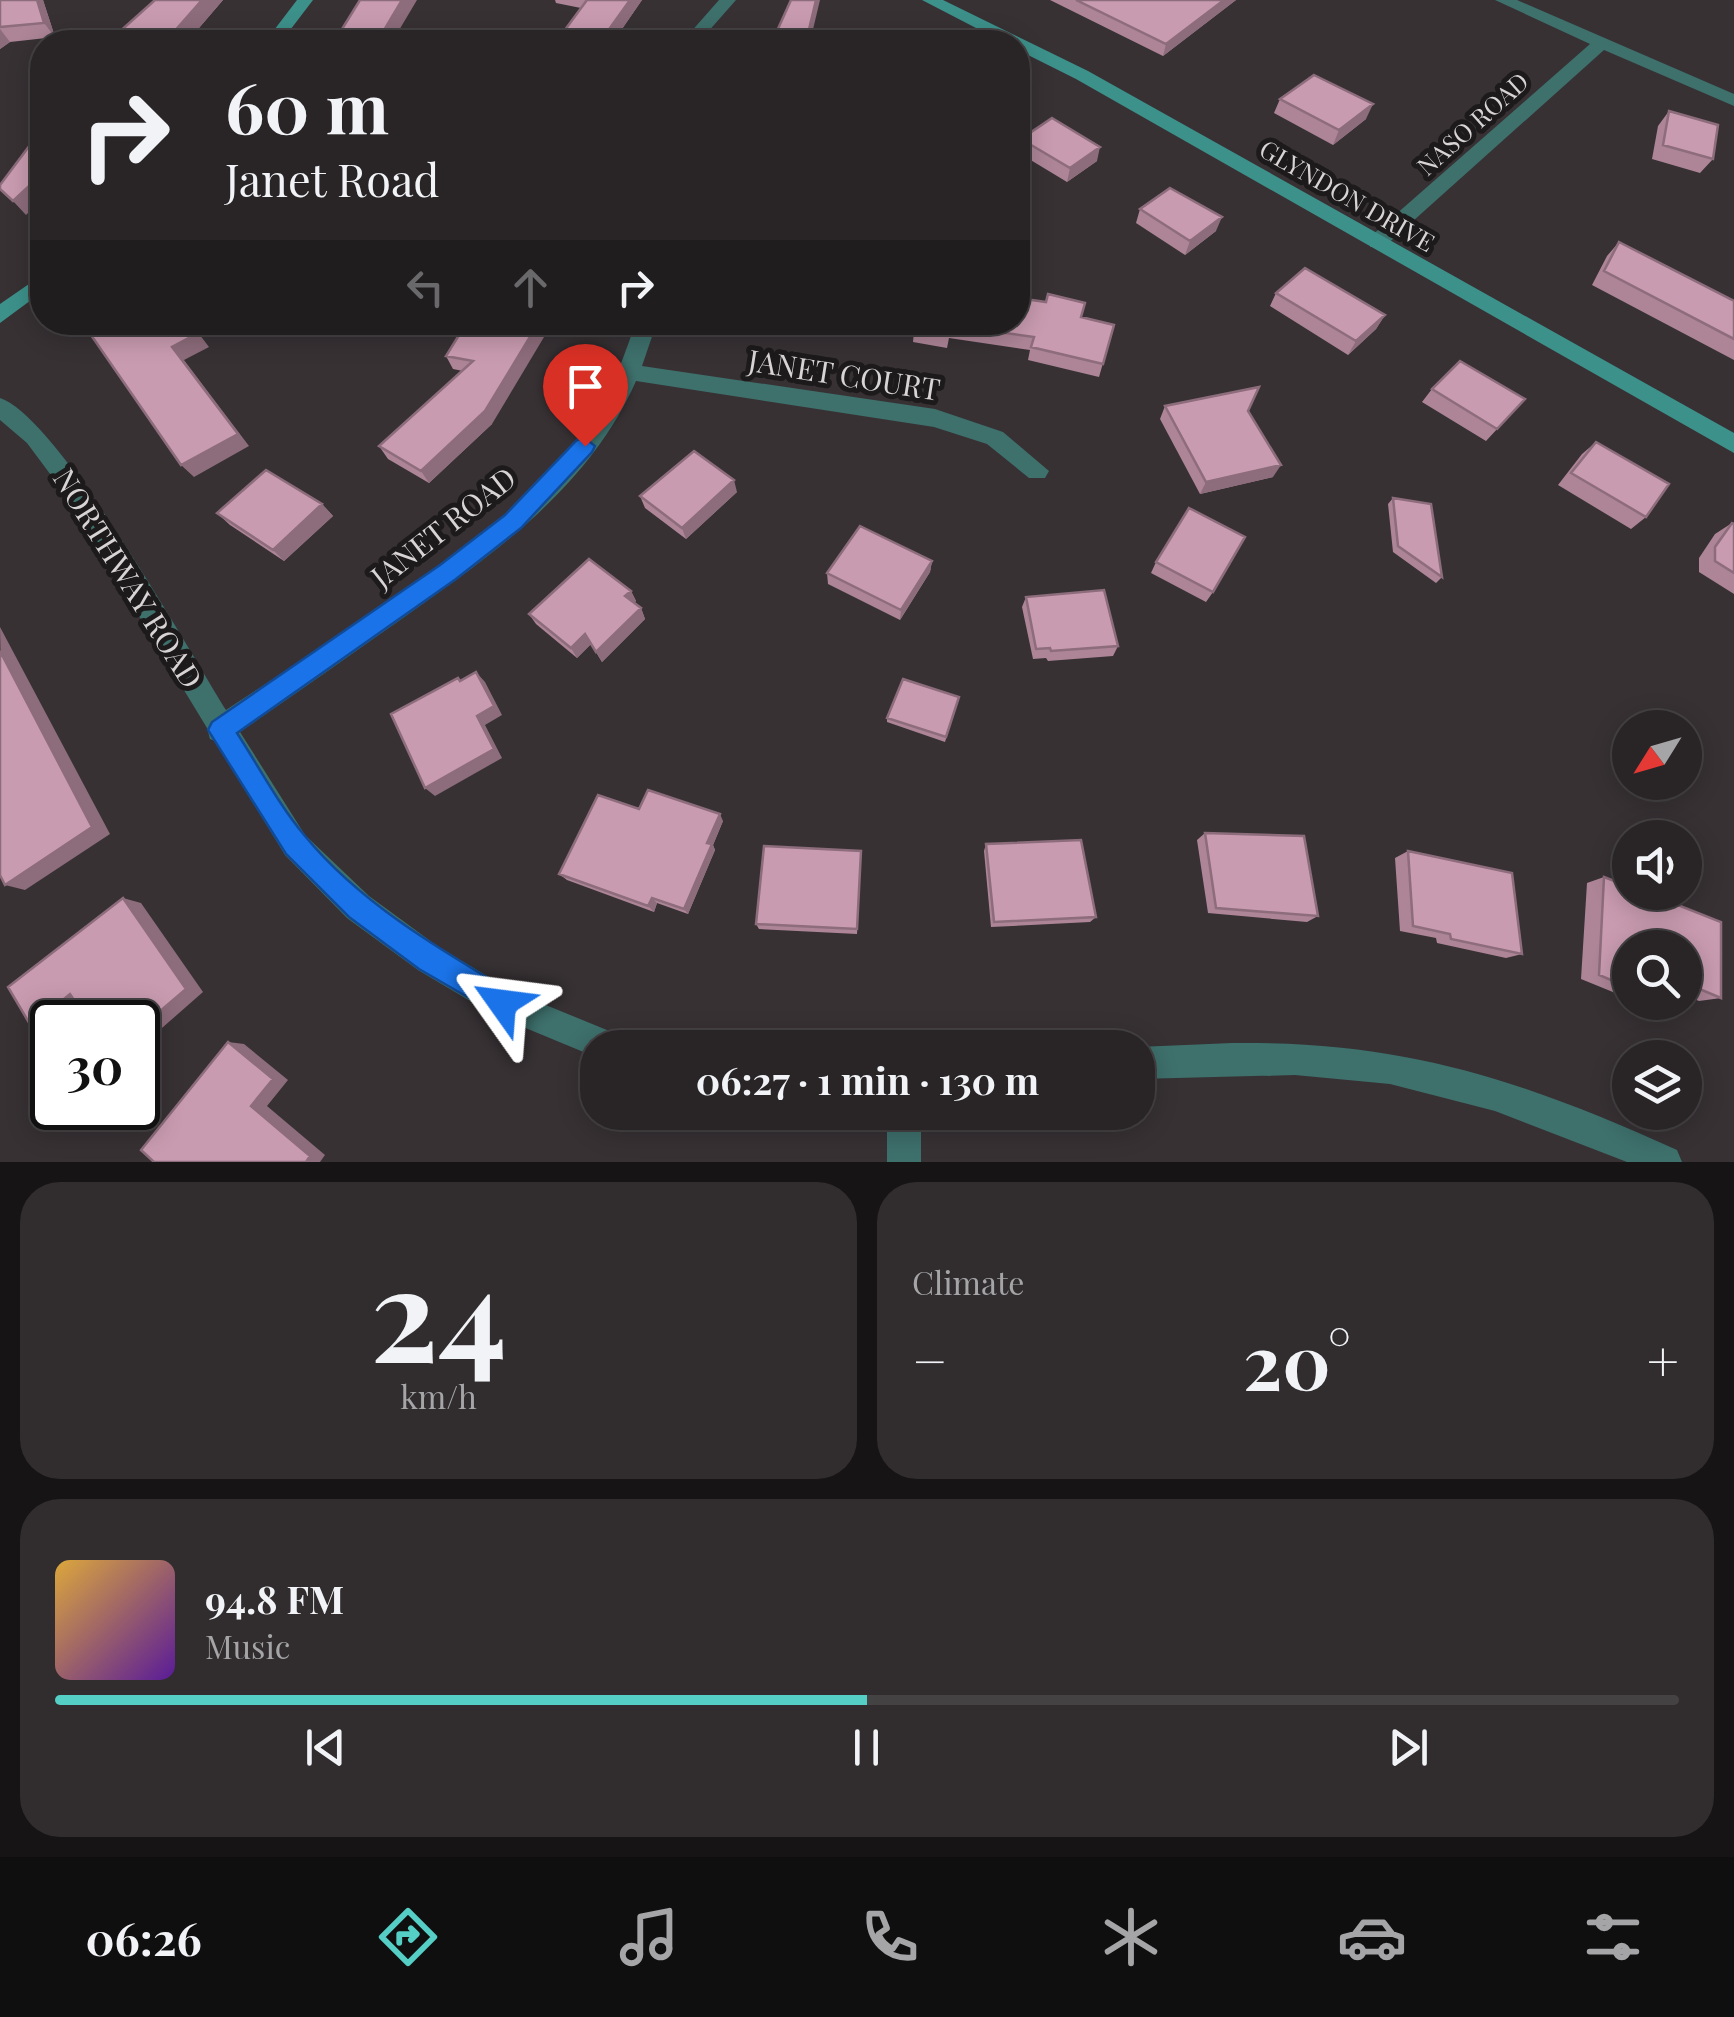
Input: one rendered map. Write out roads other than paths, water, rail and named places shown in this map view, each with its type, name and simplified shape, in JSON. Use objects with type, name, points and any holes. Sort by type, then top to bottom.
[{"type":"street","points":[[282,30],[305,0]]},
{"type":"street","points":[[701,30],[728,0]]},
{"type":"street","name":"GLYNDON DRIVE","points":[[930,0],[992,30]]},
{"type":"street","points":[[1503,0],[1734,101]]},
{"type":"street","name":"NASO ROAD","points":[[1378,242],[1602,43]]},
{"type":"street","name":"GLYNDON DRIVE","points":[[1030,49],[1082,74],[1734,444]]},
{"type":"street","points":[[0,315],[30,291]]},
{"type":"street","name":"JANET ROAD","points":[[220,730],[448,572],[513,522],[566,469],[603,423],[630,372],[643,335]]},
{"type":"street","name":"JANET COURT","points":[[630,372],[935,418],[995,438],[1037,471]]},
{"type":"street","name":"NORTHWAY ROAD","points":[[0,406],[35,437],[73,487],[220,730],[295,845],[358,907],[429,959],[502,1003],[580,1035]]},
{"type":"street","points":[[1155,1062],[1256,1057],[1390,1068],[1496,1094],[1664,1162]]},
{"type":"street","points":[[904,1130],[904,1162]]}]
